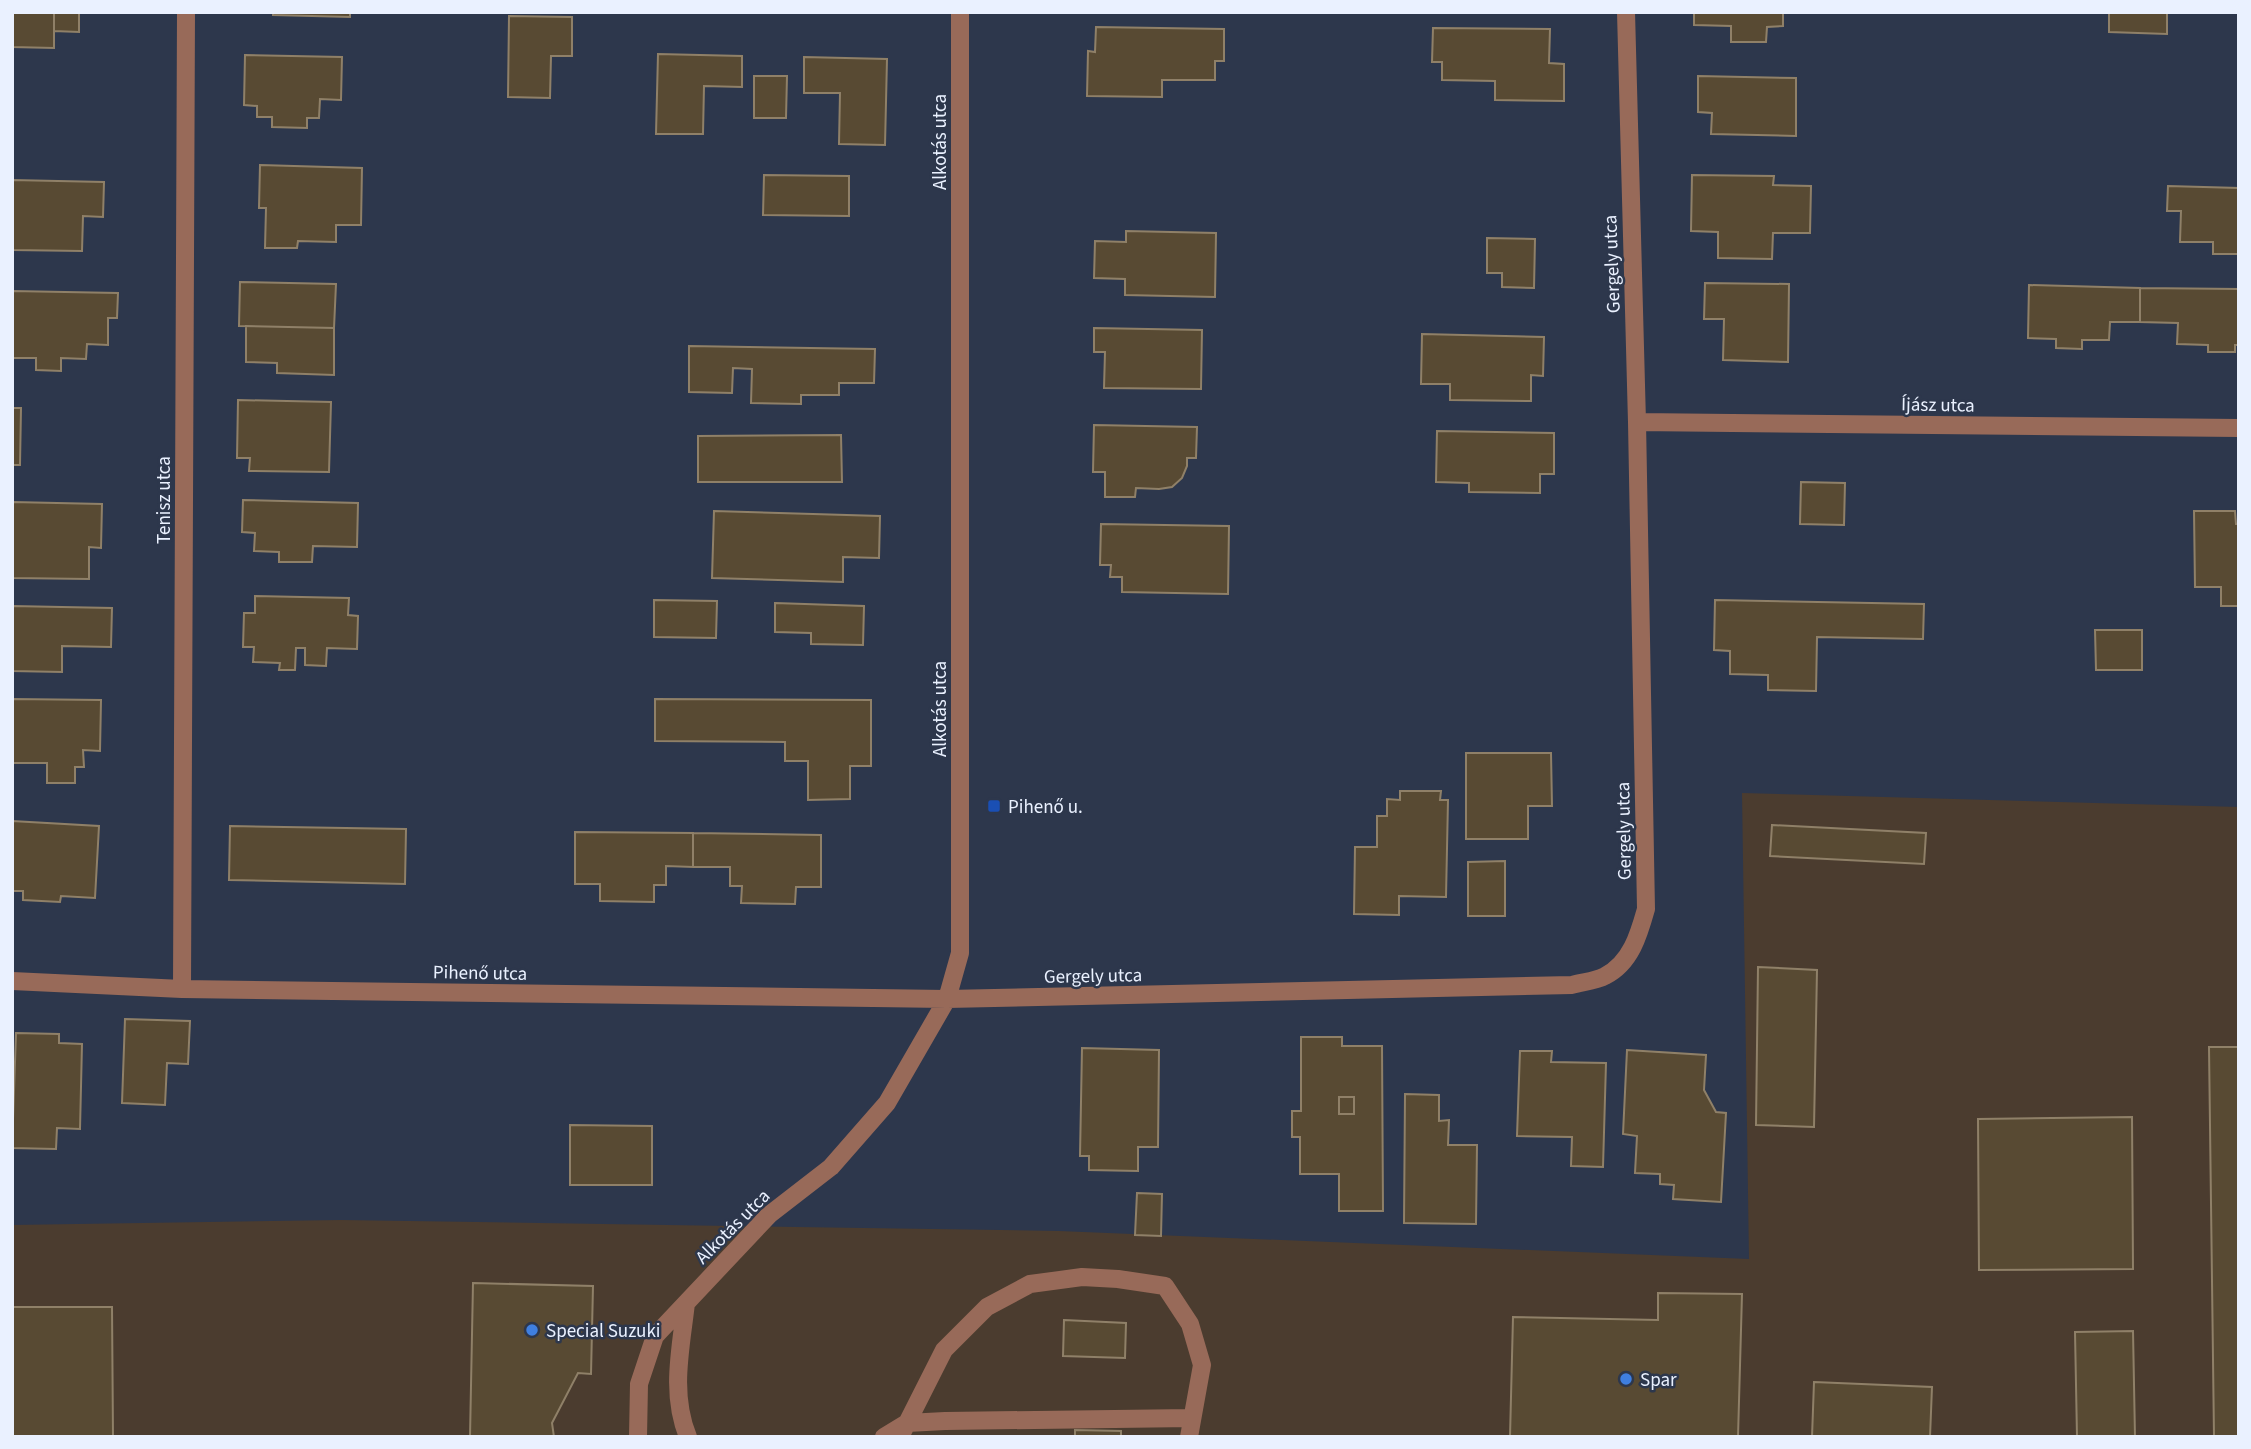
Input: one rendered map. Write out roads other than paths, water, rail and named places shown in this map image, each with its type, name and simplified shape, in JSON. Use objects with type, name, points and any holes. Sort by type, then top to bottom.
[{"type":"street","name":"Tenisz utca","points":[[182,989],[186,12]]},
{"type":"street","name":"Alkotás utca","points":[[638,1437],[639,1384],[655,1336],[769,1215],[831,1167],[887,1103],[947,999],[960,953],[960,12]]},
{"type":"street","name":"Gergely utca","points":[[947,999],[1572,985],[1606,976],[1623,961],[1637,942],[1646,909],[1626,12]]},
{"type":"street","name":"Íjász utca","points":[[1637,422],[2239,428]]},
{"type":"street","name":"Pihenő utca","points":[[12,981],[182,989],[947,999]]},
{"type":"street","points":[[904,1430],[944,1350],[988,1307],[1030,1284],[1082,1277],[1165,1286],[1190,1324],[1202,1365],[1189,1437]]},
{"type":"street","points":[[686,1303],[676,1385],[681,1419],[688,1437]]},
{"type":"street","points":[[884,1437],[904,1430],[1192,1418]]},
{"type":"place","name":"Pihenő u.","points":[[994,806]]},
{"type":"place","name":"Special Suzuki","points":[[532,1330]]},
{"type":"place","name":"Spar","points":[[1626,1379]]}]
